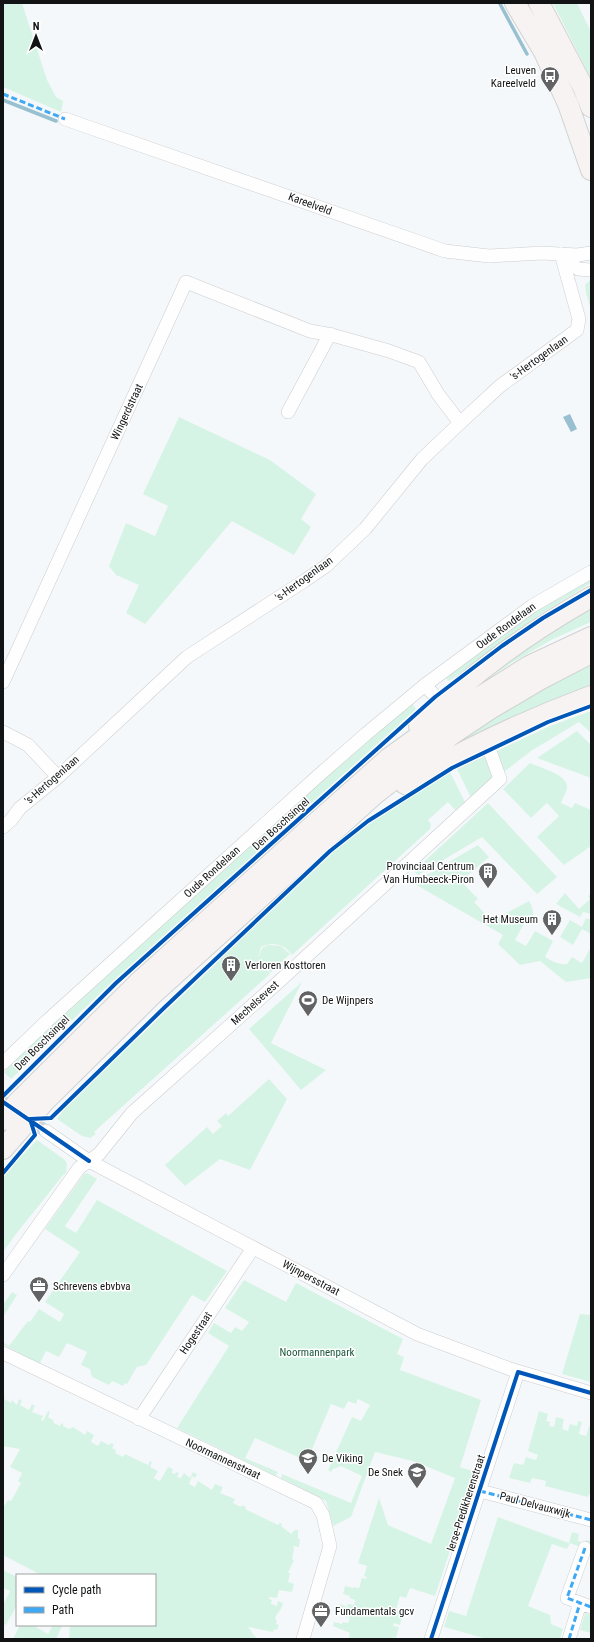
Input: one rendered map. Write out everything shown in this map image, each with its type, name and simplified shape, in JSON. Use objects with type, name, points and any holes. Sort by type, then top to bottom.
[{"type":"main road","points":[[515,3],[544,52],[568,104],[591,170]]},
{"type":"main road","points":[[539,3],[583,88],[591,107]]},
{"type":"main road","points":[[389,758],[441,703],[506,651],[591,597]]},
{"type":"main road","name":"Den Boschsingel","points":[[3,1120],[20,1101],[138,983],[389,758],[432,727],[529,666],[591,637]]},
{"type":"main road","points":[[3,1149],[44,1102],[149,998],[375,794],[450,735],[541,679],[591,653]]},
{"type":"main road","points":[[375,794],[393,791],[450,758],[486,740],[550,711],[591,696]]},
{"type":"street","name":"Kareelveld","points":[[65,119],[446,251],[489,256],[542,253],[591,253]]},
{"type":"street","points":[[561,254],[578,270],[591,270]]},
{"type":"street","name":"'s-Hertogenlaan","points":[[561,254],[579,319],[579,326],[573,333]]},
{"type":"street","name":"Wingerdstraat","points":[[3,682],[186,282],[310,331],[330,334],[389,351],[419,362],[438,394],[460,423]]},
{"type":"street","name":"'s-Hertogenlaan","points":[[3,818],[20,808],[58,777],[187,657],[304,582],[326,566],[364,529],[422,459],[500,386],[573,333],[591,324]]},
{"type":"street","points":[[288,412],[330,334]]},
{"type":"street","name":"Oude Rondelaan","points":[[3,1063],[47,1021],[366,734],[425,685],[532,606],[591,572]]},
{"type":"street","points":[[425,685],[441,703]]},
{"type":"street","points":[[3,732],[28,745],[58,777]]},
{"type":"street","name":"Mechelsevest","points":[[3,1275],[79,1168],[99,1154],[132,1113],[273,987],[500,779],[486,740]]},
{"type":"street","name":"'s-Hertogenlaan","points":[[3,827],[11,820],[20,808]]},
{"type":"street","name":"Wijnpersstraat","points":[[46,1131],[89,1161],[417,1334],[518,1372],[591,1393]]},
{"type":"street","name":"Hogestraat","points":[[139,1419],[253,1248]]},
{"type":"street","name":"Noormannenstraat","points":[[3,1353],[316,1503],[323,1515],[330,1546],[303,1639]]},
{"type":"street","name":"Ierse-Predikherenstraat","points":[[431,1639],[518,1372]]},
{"type":"street","name":"Paul Delvauxwijk","points":[[480,1490],[591,1520]]},
{"type":"street","points":[[569,1639],[585,1605],[567,1598],[584,1548]]},
{"type":"green space","points":[[3,3],[22,3],[47,80],[56,97],[63,101],[61,112],[3,87]]},
{"type":"green space","points":[[553,3],[577,3],[591,32],[591,79]]},
{"type":"green space","points":[[591,279],[591,310],[585,285]]},
{"type":"green space","points":[[179,417],[270,460],[316,494],[301,519],[311,527],[294,555],[232,521],[145,624],[126,613],[139,585],[116,575],[109,566],[126,523],[155,536],[168,506],[143,494]]},
{"type":"green space","points":[[591,578],[591,583],[539,615],[449,681],[446,678],[536,610]]},
{"type":"green space","points":[[591,607],[591,622],[553,639],[513,662],[461,697],[510,656]]},
{"type":"green space","points":[[591,661],[591,690],[456,752],[450,744]]},
{"type":"green space","points":[[411,702],[416,709],[113,981],[11,1079],[4,1072],[36,1037],[369,737]]},
{"type":"green space","points":[[591,711],[591,733],[579,722],[531,751],[504,772],[497,751],[550,726]]},
{"type":"green space","points":[[577,731],[591,745],[591,778],[537,758]]},
{"type":"green space","points":[[487,756],[493,773],[492,778],[471,798],[457,769]]},
{"type":"green space","points":[[530,763],[553,772],[564,779],[567,788],[561,803],[572,808],[575,803],[591,810],[591,846],[564,865],[537,837],[559,816],[547,803],[531,818],[503,789]]},
{"type":"green space","points":[[450,772],[465,802],[455,810],[448,802],[428,820],[431,824],[430,829],[292,955],[282,946],[270,944],[261,947],[258,959],[270,974],[94,1132],[96,1134],[90,1138],[82,1136],[57,1119],[65,1107],[133,1039],[140,1036],[331,853],[369,824]]},
{"type":"green space","points":[[488,803],[557,877],[537,894],[482,837],[418,875],[414,871]]},
{"type":"green space","points":[[478,845],[489,857],[461,881],[478,899],[474,902],[492,921],[529,901],[533,911],[531,921],[527,918],[515,940],[526,946],[535,931],[553,941],[545,957],[561,964],[567,964],[572,957],[582,963],[591,947],[591,978],[566,982],[540,961],[520,965],[498,944],[503,935],[406,879],[409,876],[415,882]]},
{"type":"green space","points":[[565,893],[579,909],[590,899],[588,896],[591,894],[591,914],[583,912],[580,917],[556,904]]},
{"type":"green space","points":[[586,918],[591,920],[591,934],[582,929],[573,945],[560,937],[570,920],[582,927]]},
{"type":"green space","points":[[268,945],[281,946],[290,954],[270,973],[258,959],[262,948]]},
{"type":"green space","points":[[302,982],[271,1043],[326,1070],[301,1090],[249,1029]]},
{"type":"green space","points":[[269,1079],[287,1099],[250,1170],[220,1159],[185,1186],[165,1165],[207,1127],[213,1134],[222,1126],[217,1121],[226,1113],[228,1116]]},
{"type":"green space","points":[[37,1140],[65,1160],[67,1164],[66,1173],[3,1252],[3,1175]]},
{"type":"green space","points":[[87,1173],[97,1179],[65,1226],[66,1227],[76,1233],[97,1200],[227,1271],[205,1302],[192,1295],[146,1365],[137,1367],[127,1384],[125,1383],[123,1386],[112,1381],[109,1385],[92,1377],[90,1369],[81,1365],[87,1352],[67,1343],[59,1357],[46,1351],[39,1365],[3,1344],[3,1342],[9,1346],[39,1309],[60,1322],[64,1314],[45,1302],[80,1252],[45,1229],[84,1174]]},
{"type":"green space","name":"Noormannenpark","points":[[244,1280],[286,1302],[296,1283],[403,1339],[397,1354],[404,1357],[400,1370],[481,1400],[460,1467],[476,1472],[435,1596],[410,1588],[406,1598],[400,1596],[396,1610],[403,1612],[400,1625],[394,1623],[393,1626],[399,1627],[396,1638],[349,1639],[350,1633],[333,1626],[334,1622],[342,1624],[343,1622],[348,1623],[350,1618],[344,1617],[344,1610],[339,1608],[340,1604],[347,1607],[348,1604],[354,1605],[355,1600],[350,1598],[350,1596],[343,1594],[345,1586],[359,1588],[362,1578],[366,1579],[367,1577],[364,1576],[367,1566],[358,1563],[379,1498],[388,1525],[431,1544],[455,1478],[413,1461],[375,1452],[351,1517],[333,1526],[326,1501],[281,1478],[282,1474],[351,1503],[362,1476],[341,1466],[333,1469],[331,1472],[328,1470],[352,1417],[361,1421],[370,1405],[358,1399],[356,1404],[348,1401],[344,1409],[331,1404],[307,1461],[255,1438],[245,1458],[278,1472],[276,1476],[177,1428],[229,1346],[208,1333],[214,1323],[231,1333],[235,1327],[242,1331],[249,1322],[225,1308]]},
{"type":"green space","points":[[12,1292],[17,1295],[3,1317],[3,1305]]},
{"type":"green space","points":[[580,1314],[591,1315],[591,1382],[562,1374]]},
{"type":"green space","points":[[3,1395],[5,1396],[4,1399],[11,1403],[12,1400],[17,1405],[19,1399],[22,1401],[20,1405],[29,1410],[32,1404],[35,1406],[32,1412],[43,1416],[41,1420],[43,1421],[48,1411],[50,1412],[48,1417],[53,1420],[54,1423],[60,1426],[62,1423],[63,1426],[69,1429],[73,1427],[85,1435],[87,1431],[94,1435],[91,1442],[98,1446],[101,1441],[109,1445],[111,1443],[114,1445],[112,1448],[116,1450],[115,1453],[123,1457],[125,1454],[148,1465],[150,1461],[152,1462],[150,1467],[158,1471],[154,1478],[160,1481],[168,1467],[173,1469],[172,1473],[179,1473],[177,1477],[181,1478],[184,1473],[190,1478],[193,1472],[197,1474],[195,1478],[192,1476],[189,1484],[195,1487],[198,1481],[212,1490],[215,1484],[223,1487],[220,1493],[235,1499],[233,1503],[241,1507],[242,1505],[246,1507],[245,1509],[278,1525],[280,1523],[282,1524],[281,1526],[291,1534],[295,1530],[298,1530],[298,1539],[300,1539],[299,1547],[293,1546],[294,1549],[292,1559],[294,1560],[288,1573],[290,1573],[288,1582],[294,1584],[292,1592],[279,1590],[277,1598],[269,1597],[269,1599],[272,1600],[271,1604],[277,1606],[278,1601],[283,1603],[275,1619],[277,1620],[276,1624],[279,1625],[277,1630],[274,1629],[273,1632],[248,1627],[257,1639],[69,1639],[70,1626],[156,1626],[156,1574],[39,1574],[3,1555],[3,1508],[8,1500],[11,1501],[21,1483],[18,1481],[22,1473],[10,1467],[20,1449],[3,1446]]},
{"type":"green space","points":[[539,1411],[548,1414],[546,1421],[550,1422],[549,1426],[554,1427],[556,1417],[564,1419],[562,1429],[568,1431],[570,1424],[577,1426],[578,1421],[582,1422],[579,1434],[586,1436],[589,1426],[591,1427],[591,1494],[589,1494],[588,1497],[545,1486],[546,1481],[532,1478],[530,1483],[509,1478],[514,1463],[523,1465],[526,1457],[536,1460],[538,1455],[528,1451]]},
{"type":"green space","points":[[498,1517],[569,1543],[572,1532],[579,1534],[578,1541],[585,1543],[586,1540],[591,1541],[591,1551],[570,1543],[567,1549],[552,1544],[528,1606],[550,1615],[551,1624],[563,1629],[560,1639],[487,1639],[444,1627],[449,1611],[466,1616]]},
{"type":"green space","points":[[3,1570],[16,1576],[16,1607],[6,1625],[3,1624],[3,1605],[10,1591],[3,1588]]},
{"type":"green space","points":[[585,1613],[591,1615],[591,1633],[580,1630]]},
{"type":"green space","points":[[20,1626],[36,1626],[48,1634],[52,1626],[62,1626],[56,1639],[13,1639]]},
{"type":"water","points":[[570,414],[577,429],[571,432],[563,417]]},
{"type":"waterway","points":[[500,4],[527,54]]},
{"type":"waterway","points":[[3,100],[56,121]]},
{"type":"tunnel","points":[[3,1102],[46,1131]]},
{"type":"marked path","points":[[3,94],[65,119]]},
{"type":"marked path","points":[[480,1491],[591,1520]]},
{"type":"marked path","points":[[585,1548],[567,1598],[591,1607]]},
{"type":"marked path","points":[[569,1639],[580,1603]]},
{"type":"cycle path","points":[[3,1096],[116,983],[435,697],[502,646],[543,618],[591,590]]},
{"type":"cycle path","points":[[3,1173],[35,1135],[30,1119],[51,1118],[165,1007],[330,851],[368,821],[452,768],[548,722],[591,706]]},
{"type":"cycle path","points":[[3,1102],[89,1161]]},
{"type":"cycle path","points":[[431,1639],[518,1372],[591,1393]]},
{"type":"place","name":"Leuven Kareelveld","points":[[550,93]]},
{"type":"place","name":"Provinciaal Centrum Van Humbeeck-Piron","points":[[488,889]]},
{"type":"place","name":"Het Museum","points":[[552,936]]},
{"type":"place","name":"Verloren Kosttoren","points":[[231,982]]},
{"type":"place","name":"De Wijnpers","points":[[308,1017]]},
{"type":"place","name":"Schrevens ebvbva","points":[[39,1303]]},
{"type":"place","name":"De Viking","points":[[308,1475]]},
{"type":"place","name":"De Snek","points":[[417,1489]]},
{"type":"place","name":"Fundamentals gcv","points":[[321,1628]]}]
